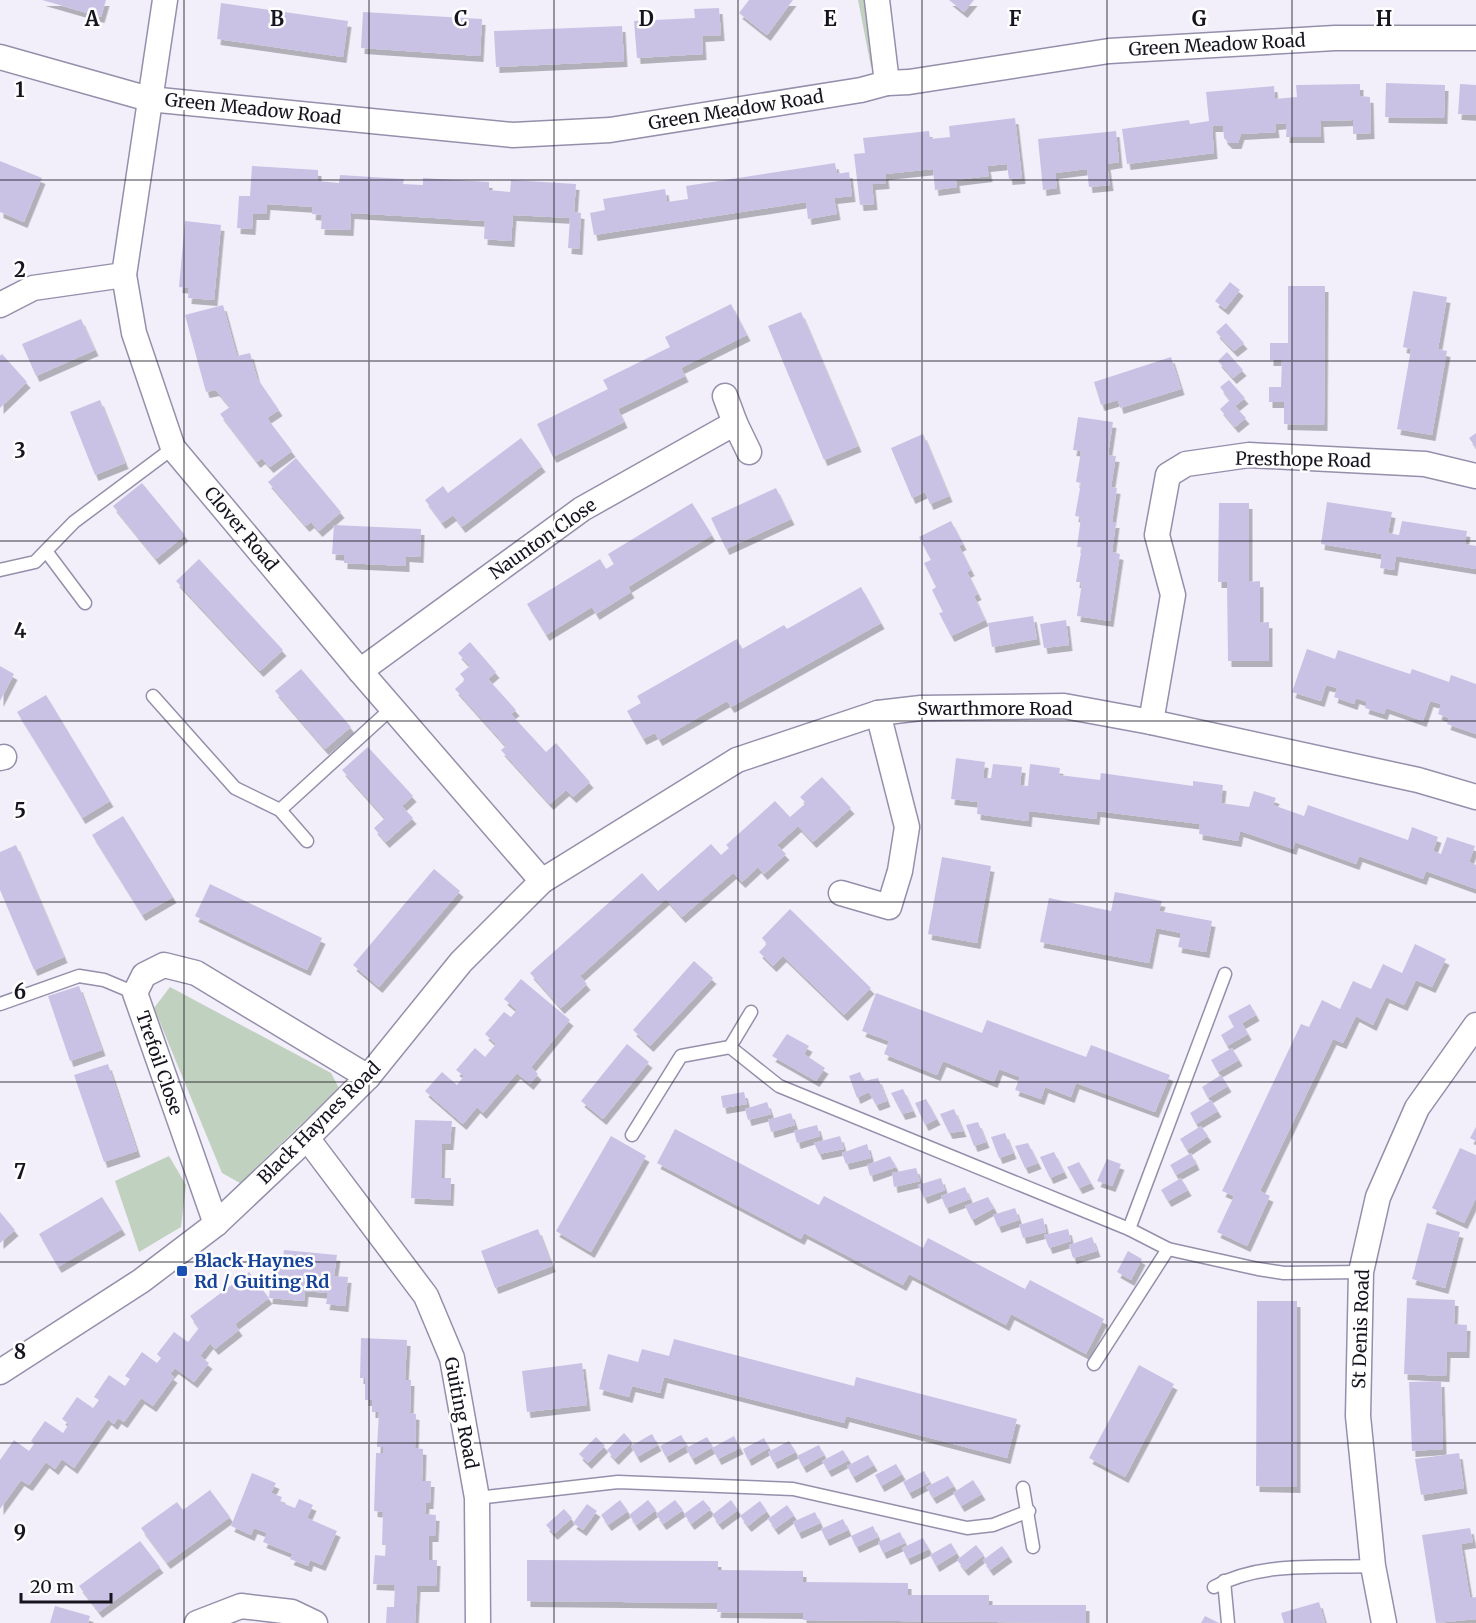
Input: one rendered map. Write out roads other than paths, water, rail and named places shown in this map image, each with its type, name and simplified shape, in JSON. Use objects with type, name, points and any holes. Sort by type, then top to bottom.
[{"type":"street","name":"Clover Road","points":[[165,0],[124,275],[134,333],[173,448],[360,671],[542,881]]},
{"type":"street","points":[[877,0],[887,83]]},
{"type":"street","name":"Green Meadow Road","points":[[0,57],[149,99],[513,135],[610,130],[861,90],[887,83],[1109,51],[1335,38],[1476,38]]},
{"type":"street","points":[[0,305],[33,288],[124,275]]},
{"type":"street","points":[[725,396],[749,452]]},
{"type":"street","name":"Naunton Close","points":[[360,671],[582,509],[735,423]]},
{"type":"street","name":"Presthope Road","points":[[1151,722],[1173,596],[1157,535],[1168,475],[1186,464],[1249,455],[1425,464],[1476,476]]},
{"type":"street","name":"Swarthmore Road","points":[[606,838],[737,760],[878,713],[921,708],[1064,706],[1151,722],[1418,780],[1476,797]]},
{"type":"street","points":[[842,893],[889,907],[900,871],[907,827],[878,713]]},
{"type":"street","name":"Black Haynes Road","points":[[3,1362],[141,1281],[216,1224],[368,1077],[461,962],[542,881],[606,838]]},
{"type":"street","name":"Trefoil Close","points":[[216,1224],[135,993],[144,975],[164,965],[196,973],[368,1077]]},
{"type":"street","name":"St Denis Road","points":[[1384,1623],[1373,1566],[1358,1416],[1361,1272],[1378,1197],[1417,1108],[1476,1025]]},
{"type":"street","name":"Guiting Road","points":[[307,1138],[426,1296],[452,1358],[477,1498],[478,1623]]},
{"type":"street","points":[[197,1623],[241,1606],[292,1612],[315,1623]]},
{"type":"lane","points":[[0,570],[35,562],[74,522],[173,448]]},
{"type":"lane","points":[[46,551],[85,603]]},
{"type":"lane","points":[[153,696],[235,788],[280,810],[307,841]]},
{"type":"lane","points":[[280,810],[392,708]]},
{"type":"lane","points":[[1129,1229],[1225,974]]},
{"type":"lane","points":[[0,1004],[79,976],[104,980],[135,993]]},
{"type":"lane","points":[[632,1135],[681,1056],[730,1047],[751,1012]]},
{"type":"lane","points":[[730,1047],[779,1086],[1129,1229],[1168,1249],[1284,1273],[1361,1272]]},
{"type":"lane","points":[[1094,1364],[1168,1249]]},
{"type":"lane","points":[[477,1498],[618,1482],[793,1489],[967,1528],[993,1525],[1029,1511]]},
{"type":"lane","points":[[1023,1488],[1029,1511],[1033,1547]]},
{"type":"lane","points":[[1228,1623],[1219,1584],[1273,1568],[1373,1566]]},
{"type":"place","name":"Black Haynes Rd / Guiting Rd","points":[[182,1271]]}]
